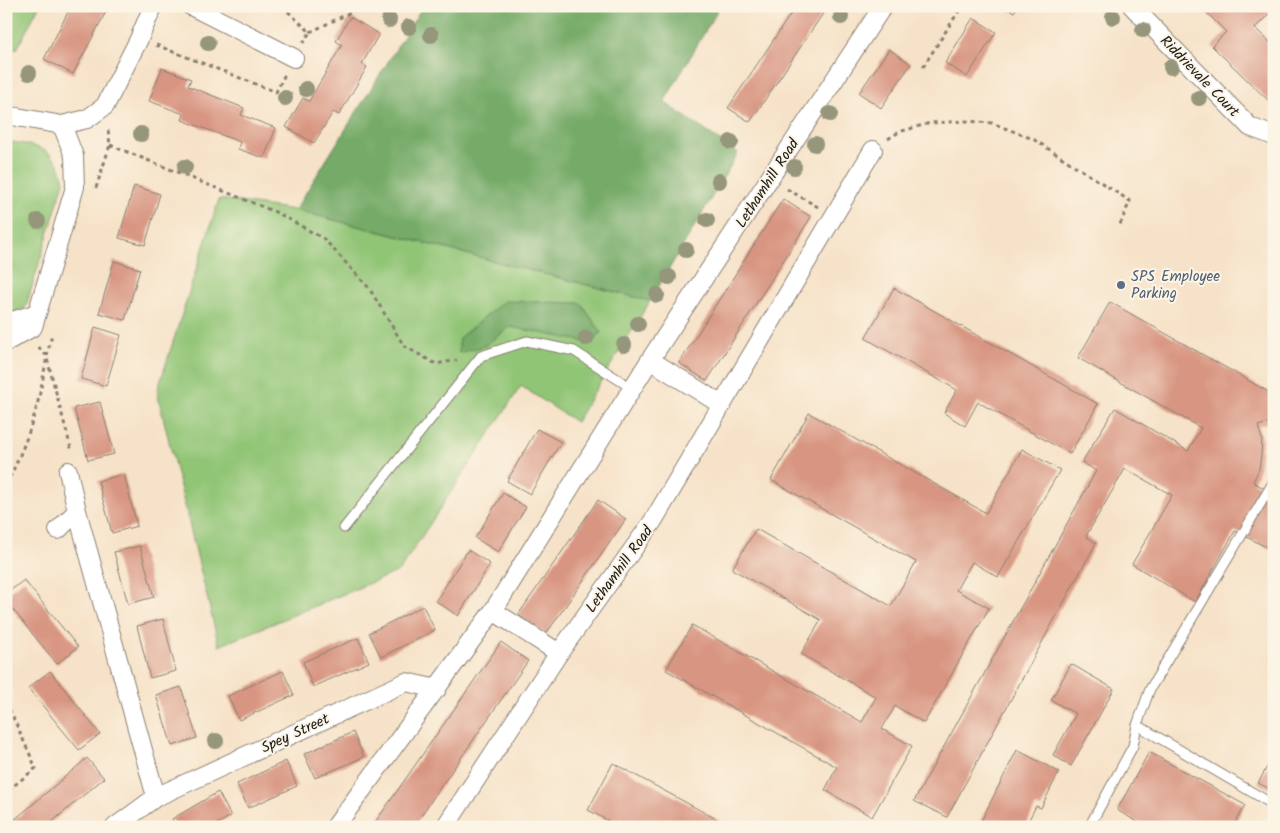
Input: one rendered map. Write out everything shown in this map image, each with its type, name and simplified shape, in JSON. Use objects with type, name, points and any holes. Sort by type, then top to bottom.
[{"type":"street","points":[[6,116],[62,125],[87,119],[105,106],[139,39],[153,6]]},
{"type":"street","points":[[191,6],[294,58]]},
{"type":"street","name":"Lethamhill Road","points":[[335,827],[493,611],[650,360],[883,6]]},
{"type":"street","name":"Riddrievale Court","points":[[1132,6],[1250,127],[1274,136]]},
{"type":"street","points":[[6,342],[33,327],[75,187],[74,156],[62,125]]},
{"type":"street","name":"Lethamhill Road","points":[[445,827],[559,653],[653,521],[873,150]]},
{"type":"street","points":[[6,324],[37,313]]},
{"type":"street","points":[[650,360],[722,405]]},
{"type":"street","points":[[68,471],[77,511],[156,797]]},
{"type":"street","points":[[58,530],[77,511]]},
{"type":"street","points":[[493,611],[559,653]]},
{"type":"street","name":"Spey Street","points":[[115,827],[156,797],[406,682],[437,690]]},
{"type":"lane","points":[[344,528],[481,356],[527,341],[574,351],[633,389]]},
{"type":"lane","points":[[1089,827],[1133,746],[1137,726],[1150,689],[1274,481]]},
{"type":"lane","points":[[1137,726],[1274,805]]},
{"type":"path","points":[[310,32],[364,6]]},
{"type":"path","points":[[923,67],[962,6]]},
{"type":"path","points":[[873,150],[899,132],[930,123],[992,123],[1033,139],[1130,201],[1119,227]]},
{"type":"path","points":[[110,145],[278,213],[324,239],[369,288],[404,346],[436,364],[481,356]]},
{"type":"path","points":[[22,333],[46,355],[73,456],[68,471]]},
{"type":"path","points":[[6,702],[36,768],[6,792]]},
{"type":"green space","points":[[6,6],[39,6],[17,49],[6,51]]},
{"type":"green space","points":[[423,6],[720,6],[664,102],[738,153],[650,301],[295,210]]},
{"type":"green space","points":[[6,141],[44,150],[57,162],[64,182],[25,308],[10,314],[6,313]]},
{"type":"green space","points":[[219,199],[295,210],[650,301],[576,422],[521,386],[399,571],[219,646],[157,392]]},
{"type":"green space","points":[[504,301],[581,303],[601,332],[592,343],[510,327],[484,346],[459,353],[459,338]]},
{"type":"building","points":[[71,6],[109,6],[73,74],[44,59]]},
{"type":"building","points":[[796,6],[828,6],[750,122],[728,108]]},
{"type":"building","points":[[1004,6],[1018,6],[1014,12]]},
{"type":"building","points":[[1200,6],[1274,6],[1274,15],[1271,12],[1255,28],[1274,46],[1274,106],[1212,46],[1226,32]]},
{"type":"building","points":[[350,17],[379,34],[362,64],[367,67],[339,115],[333,112],[314,143],[286,127],[303,98],[309,101],[342,45],[336,41]]},
{"type":"building","points":[[973,18],[996,32],[967,77],[945,63]]},
{"type":"building","points":[[889,49],[911,64],[881,108],[859,93]]},
{"type":"building","points":[[162,68],[191,79],[188,86],[244,108],[241,115],[276,128],[264,158],[238,149],[240,142],[182,120],[184,114],[149,101]]},
{"type":"building","points":[[134,186],[160,194],[145,245],[119,238]]},
{"type":"building","points":[[783,199],[811,217],[707,381],[679,363]]},
{"type":"building","points":[[114,261],[140,269],[125,320],[99,313]]},
{"type":"building","points":[[894,288],[1098,404],[1070,454],[978,402],[965,426],[944,413],[957,390],[865,338]]},
{"type":"building","points":[[1110,302],[1274,395],[1274,421],[1258,426],[1262,439],[1261,455],[1259,469],[1253,482],[1274,494],[1274,542],[1270,549],[1235,531],[1195,602],[1132,564],[1172,495],[1125,469],[1086,536],[1096,543],[947,817],[914,801],[1096,471],[1082,462],[1115,408],[1188,451],[1201,428],[1078,358]]},
{"type":"building","points":[[95,327],[121,335],[106,386],[81,379]]},
{"type":"building","points":[[100,402],[114,454],[88,460],[74,408]]},
{"type":"building","points":[[809,413],[986,513],[1022,449],[1060,470],[998,577],[972,562],[956,590],[989,608],[924,723],[895,706],[882,729],[912,746],[872,817],[825,790],[837,767],[666,670],[692,625],[862,722],[876,697],[801,654],[821,620],[732,569],[756,529],[891,606],[916,562],[771,480]]},
{"type":"building","points":[[537,429],[561,442],[530,494],[507,481]]},
{"type":"building","points":[[124,474],[137,526],[112,533],[98,481]]},
{"type":"building","points":[[503,493],[526,507],[498,552],[475,538]]},
{"type":"building","points":[[598,500],[626,519],[546,634],[518,615]]},
{"type":"building","points":[[140,546],[154,597],[128,604],[114,552]]},
{"type":"building","points":[[468,550],[490,564],[458,616],[436,601]]},
{"type":"building","points":[[24,580],[78,647],[57,664],[6,601],[6,594]]},
{"type":"building","points":[[423,606],[435,630],[381,657],[369,633]]},
{"type":"building","points":[[163,619],[176,671],[150,678],[137,626]]},
{"type":"building","points":[[358,638],[369,662],[313,687],[303,662]]},
{"type":"building","points":[[501,642],[528,661],[413,827],[372,827]]},
{"type":"building","points":[[1071,664],[1114,689],[1071,766],[1053,755],[1076,714],[1051,700]]},
{"type":"building","points":[[50,671],[100,734],[79,750],[28,688]]},
{"type":"building","points":[[283,671],[294,695],[239,720],[228,696]]},
{"type":"building","points":[[181,687],[197,738],[172,746],[156,695]]},
{"type":"building","points":[[353,732],[364,757],[315,778],[304,754]]},
{"type":"building","points":[[1017,750],[1059,772],[1041,808],[1036,806],[1025,827],[978,827]]},
{"type":"building","points":[[1149,752],[1245,805],[1233,827],[1146,827],[1117,810]]},
{"type":"building","points":[[1274,755],[1274,791],[1258,783]]},
{"type":"building","points":[[87,758],[104,778],[46,827],[6,827]]},
{"type":"building","points":[[286,761],[297,786],[248,808],[237,784]]},
{"type":"building","points":[[613,763],[731,827],[620,827],[588,810]]},
{"type":"building","points":[[218,792],[231,816],[212,827],[176,827],[172,819]]},
{"type":"place","name":"SPS Employee Parking","points":[[1121,285]]}]
